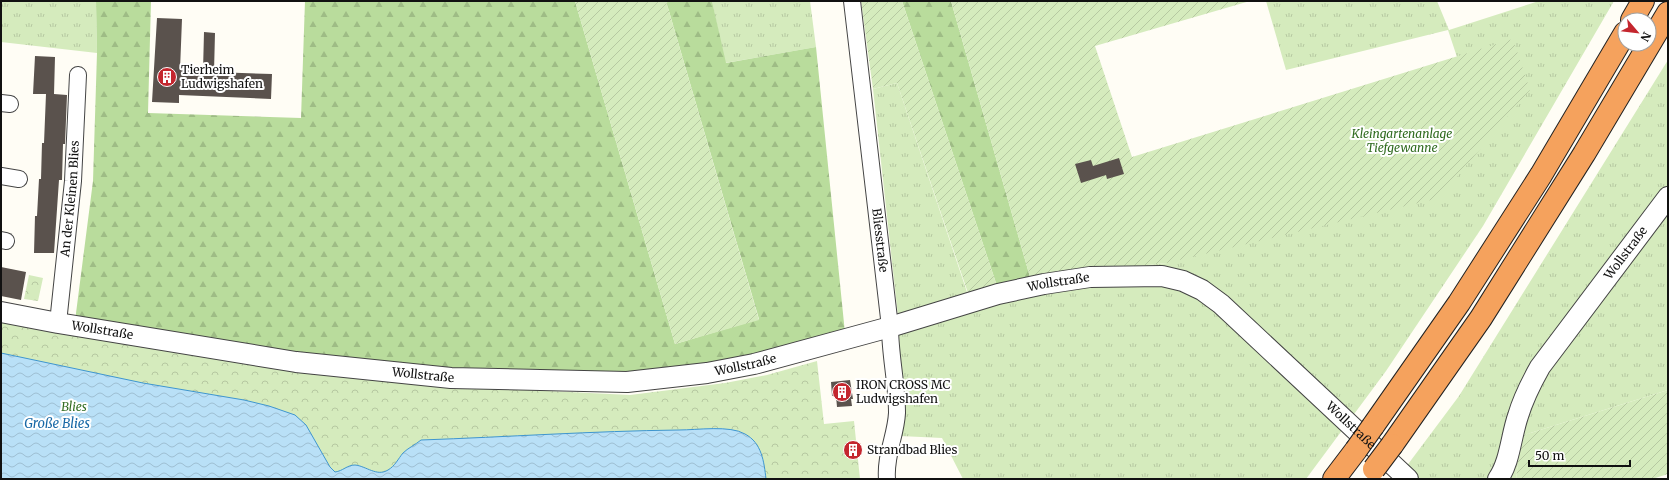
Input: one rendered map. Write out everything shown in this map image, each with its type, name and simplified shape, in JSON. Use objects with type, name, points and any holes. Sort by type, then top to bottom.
[{"type":"highway","points":[[1637,12],[1643,1]]},
{"type":"highway","points":[[1370,474],[1485,312],[1584,154],[1665,18]]},
{"type":"highway","points":[[1334,479],[1459,303],[1541,175],[1617,47]]},
{"type":"street","name":"Bliesstraße","points":[[852,1],[890,327],[897,414],[886,468],[887,479]]},
{"type":"street","name":"An der Kleinen Blies","points":[[58,323],[73,181],[78,75]]},
{"type":"street","points":[[1,176],[19,179]]},
{"type":"street","name":"Wollstraße","points":[[1498,479],[1506,462],[1523,402],[1540,367],[1668,197]]},
{"type":"street","name":"Wollstraße","points":[[1,312],[58,323],[296,362],[451,378],[627,382],[707,373],[754,364],[890,327],[998,294],[1044,284],[1090,277],[1144,275],[1162,276],[1183,281],[1202,290],[1221,304],[1408,479]]},
{"type":"green space","points":[[1,1],[96,1],[97,53],[1,42]]},
{"type":"green space","points":[[96,1],[151,1],[148,113],[301,118],[305,1],[575,1],[675,344],[759,319],[666,1],[712,1],[726,63],[816,47],[845,333],[755,357],[628,377],[448,372],[296,356],[75,321],[93,181],[97,53]]},
{"type":"green space","points":[[575,1],[666,1],[759,320],[675,344]]},
{"type":"green space","points":[[712,1],[810,1],[816,47],[725,63]]},
{"type":"green space","points":[[861,1],[902,1],[997,286],[969,296],[897,83],[873,89]]},
{"type":"green space","points":[[902,1],[951,1],[1030,277],[997,286]]},
{"type":"green space","name":"Kleingartenanlage Tiefgewanne","points":[[951,1],[1250,1],[1095,46],[1132,157],[1513,39],[1530,90],[1439,198],[1167,263],[1030,277]]},
{"type":"green space","name":"Kleingartenanlage Tiefgewanne","points":[[1266,1],[1437,1],[1449,30],[1539,1],[1614,1],[1483,226],[1386,371],[1306,479],[963,479],[942,438],[900,436],[903,412],[898,316],[873,89],[897,83],[968,295],[1030,277],[1167,263],[1513,40],[1457,57],[1448,30],[1286,70]]},
{"type":"green space","points":[[1668,60],[1668,390],[1521,436],[1516,479],[1397,479],[1459,396]]},
{"type":"green space","points":[[29,275],[43,278],[38,301],[24,299]]},
{"type":"green space","name":"Blies","points":[[1,319],[450,386],[630,395],[725,383],[767,375],[817,361],[824,424],[854,421],[860,479],[1,479]]},
{"type":"green space","points":[[1668,390],[1668,474],[1652,479],[1516,479],[1521,436]]},
{"type":"water","name":"Große Blies","points":[[1,353],[143,383],[244,400],[269,406],[295,415],[306,425],[330,467],[335,472],[355,465],[376,472],[384,472],[393,466],[405,451],[421,440],[722,429],[739,431],[755,442],[761,454],[766,479],[1,479]]},
{"type":"building","points":[[157,18],[182,19],[180,70],[203,71],[204,32],[215,33],[214,72],[272,74],[271,99],[179,95],[179,103],[152,102]]},
{"type":"building","points":[[35,56],[55,57],[54,94],[67,95],[65,144],[63,144],[62,180],[59,180],[54,253],[34,253],[35,216],[37,216],[39,179],[41,179],[46,94],[33,94]]},
{"type":"building","points":[[1119,158],[1124,174],[1107,179],[1106,175],[1081,183],[1075,164],[1091,160],[1093,166]]},
{"type":"building","points":[[1,267],[26,272],[21,300],[1,296]]},
{"type":"building","name":"IRON CROSS MC Ludwigshafen","points":[[850,380],[853,399],[851,399],[852,406],[837,407],[836,396],[832,396],[831,382]]},
{"type":"place","name":"Tierheim Ludwigshafen","points":[[167,77]]},
{"type":"place","name":"IRON CROSS MC Ludwigshafen","points":[[842,392]]},
{"type":"place","name":"Strandbad Blies","points":[[853,450]]}]
